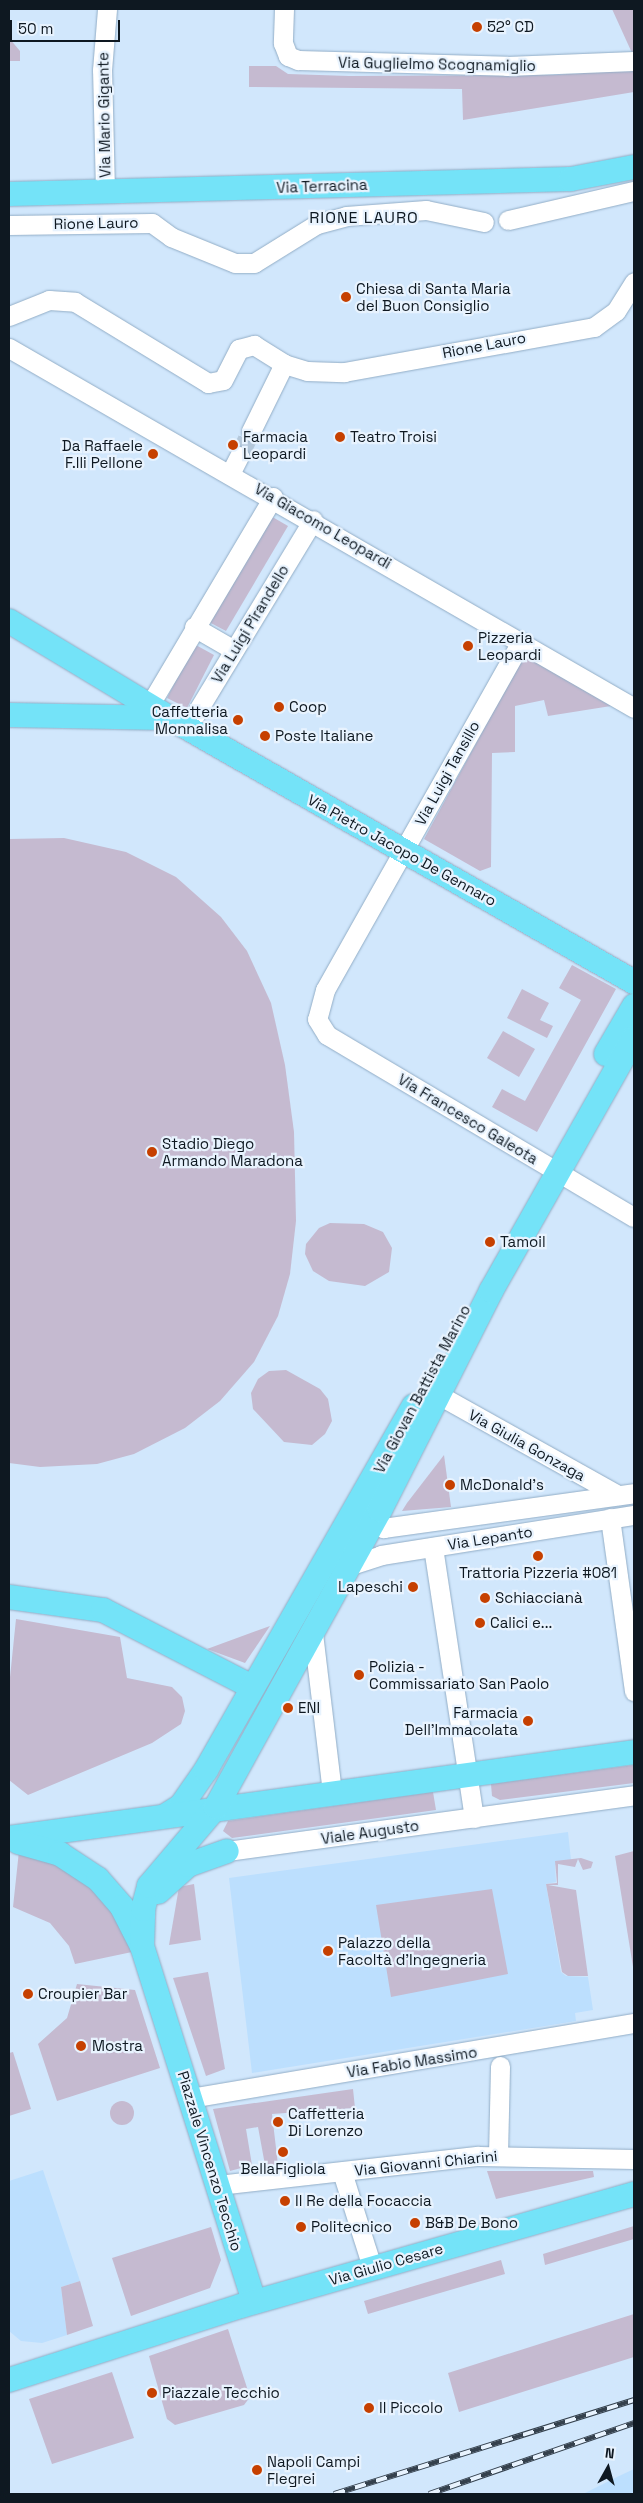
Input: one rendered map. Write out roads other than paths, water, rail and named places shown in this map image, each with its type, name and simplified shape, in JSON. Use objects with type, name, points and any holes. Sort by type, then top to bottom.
[{"type":"main road","name":"Via Terracina","points":[[9,194],[571,179],[634,167]]},
{"type":"main road","name":"Via Pietro Jacopo De Gennaro","points":[[9,621],[178,723],[634,982]]},
{"type":"main road","points":[[9,716],[178,723]]},
{"type":"main road","name":"Via Giovan Battista Marino","points":[[206,1813],[231,1780],[348,1566],[382,1519],[436,1394],[634,1006]]},
{"type":"main road","name":"Via Giovan Battista Marino","points":[[165,1816],[181,1806],[206,1770],[250,1686],[345,1532],[550,1168],[634,1038]]},
{"type":"main road","points":[[9,1597],[103,1610],[250,1686]]},
{"type":"main road","points":[[9,1840],[165,1816],[206,1813],[255,1802],[634,1752]]},
{"type":"main road","name":"Via Giovan Battista Marino","points":[[206,1770],[206,1813]]},
{"type":"main road","points":[[231,1780],[235,1794],[255,1802]]},
{"type":"main road","points":[[142,1937],[149,1886],[206,1813]]},
{"type":"main road","points":[[206,1813],[208,1836],[227,1851]]},
{"type":"main road","points":[[165,1816],[177,1828],[176,1850]]},
{"type":"main road","name":"Piazzale Vincenzo Tecchio","points":[[9,1840],[60,1854],[98,1879],[122,1907],[142,1937],[254,2302]]},
{"type":"main road","name":"Viale Augusto","points":[[142,1937],[166,1882],[194,1862],[227,1851]]},
{"type":"main road","name":"Via Giulio Cesare","points":[[254,2302],[634,2194]]},
{"type":"main road","points":[[9,2380],[254,2302]]},
{"type":"street","name":"Via Mario Gigante","points":[[105,191],[102,70],[107,9]]},
{"type":"street","name":"Via Guglielmo Scognamiglio","points":[[284,9],[283,43],[288,56],[298,60],[507,66],[634,61]]},
{"type":"street","points":[[508,220],[634,191]]},
{"type":"street","name":"Rione Lauro","points":[[9,225],[152,223],[171,238],[235,263],[254,263],[276,253],[317,224],[370,214],[426,210],[484,222]]},
{"type":"street","name":"Rione Lauro","points":[[9,316],[49,300],[75,302],[208,383],[223,380],[239,349],[254,345],[284,364],[307,371],[344,372],[594,327],[616,311],[634,282]]},
{"type":"street","name":"Via Giacomo Leopardi","points":[[9,348],[235,464],[273,496],[634,708]]},
{"type":"street","points":[[251,431],[284,364]]},
{"type":"street","points":[[149,706],[273,496]]},
{"type":"street","name":"Via Luigi Pirandello","points":[[178,723],[234,650],[313,520]]},
{"type":"street","points":[[194,627],[234,650]]},
{"type":"street","name":"Via Luigi Tansillo","points":[[317,1010],[521,642]]},
{"type":"street","name":"Via Francesco Galeota","points":[[317,1010],[316,1020],[328,1035],[634,1217]]},
{"type":"street","name":"Via Giulia Gonzaga","points":[[436,1394],[626,1494]]},
{"type":"street","name":"Via Lepanto","points":[[382,1519],[626,1494]]},
{"type":"street","name":"Via Lepanto","points":[[348,1566],[433,1547],[634,1515]]},
{"type":"street","points":[[610,1518],[634,1691]]},
{"type":"street","points":[[433,1547],[474,1818]]},
{"type":"street","points":[[313,1633],[332,1793]]},
{"type":"street","name":"Viale Augusto","points":[[227,1851],[634,1795]]},
{"type":"street","name":"Via Fabio Massimo","points":[[190,2098],[634,2023]]},
{"type":"street","points":[[498,2155],[500,2066]]},
{"type":"street","name":"Via Giovanni Chiarini","points":[[218,2185],[498,2155],[634,2160]]},
{"type":"street","points":[[342,2172],[372,2267]]},
{"type":"tunnel","points":[[239,456],[251,431]]},
{"type":"railway","points":[[334,2494],[634,2400]]},
{"type":"railway","points":[[429,2494],[634,2423]]},
{"type":"place","name":"52° CD","points":[[477,27]]},
{"type":"place","name":"Chiesa di Santa Maria del Buon Consiglio","points":[[346,297]]},
{"type":"place","name":"Teatro Troisi","points":[[340,437]]},
{"type":"place","name":"Farmacia Leopardi","points":[[233,445]]},
{"type":"place","name":"Da Raffaele F.lli Pellone","points":[[153,454]]},
{"type":"place","name":"Pizzeria Leopardi","points":[[468,646]]},
{"type":"place","name":"Coop","points":[[279,707]]},
{"type":"place","name":"Caffetteria Monnalisa","points":[[238,720]]},
{"type":"place","name":"Poste Italiane","points":[[265,736]]},
{"type":"place","name":"Stadio Diego Armando Maradona","points":[[152,1152]]},
{"type":"place","name":"Tamoil","points":[[490,1242]]},
{"type":"place","name":"McDonald's","points":[[450,1485]]},
{"type":"place","name":"Trattoria Pizzeria #081","points":[[538,1556]]},
{"type":"place","name":"Lapeschi","points":[[413,1587]]},
{"type":"place","name":"Schiaccianà","points":[[485,1598]]},
{"type":"place","name":"Calici e...","points":[[480,1623]]},
{"type":"place","name":"Polizia - Commissariato San Paolo","points":[[359,1675]]},
{"type":"place","name":"ENI","points":[[288,1708]]},
{"type":"place","name":"Farmacia Dell'Immacolata","points":[[528,1721]]},
{"type":"place","name":"Palazzo della Facoltà d'Ingegneria","points":[[328,1951]]},
{"type":"place","name":"Croupier Bar","points":[[28,1994]]},
{"type":"place","name":"Mostra","points":[[81,2046]]},
{"type":"place","name":"Caffetteria Di Lorenzo","points":[[278,2122]]},
{"type":"place","name":"BellaFigliola","points":[[283,2152]]},
{"type":"place","name":"Il Re della Focaccia","points":[[285,2201]]},
{"type":"place","name":"B&B De Bono","points":[[415,2223]]},
{"type":"place","name":"Politecnico","points":[[301,2227]]},
{"type":"place","name":"Piazzale Tecchio","points":[[152,2393]]},
{"type":"place","name":"Il Piccolo","points":[[369,2408]]},
{"type":"place","name":"Napoli Campi Flegrei","points":[[257,2470]]},
{"type":"district","name":"RIONE LAURO","points":[[364,218]]}]
